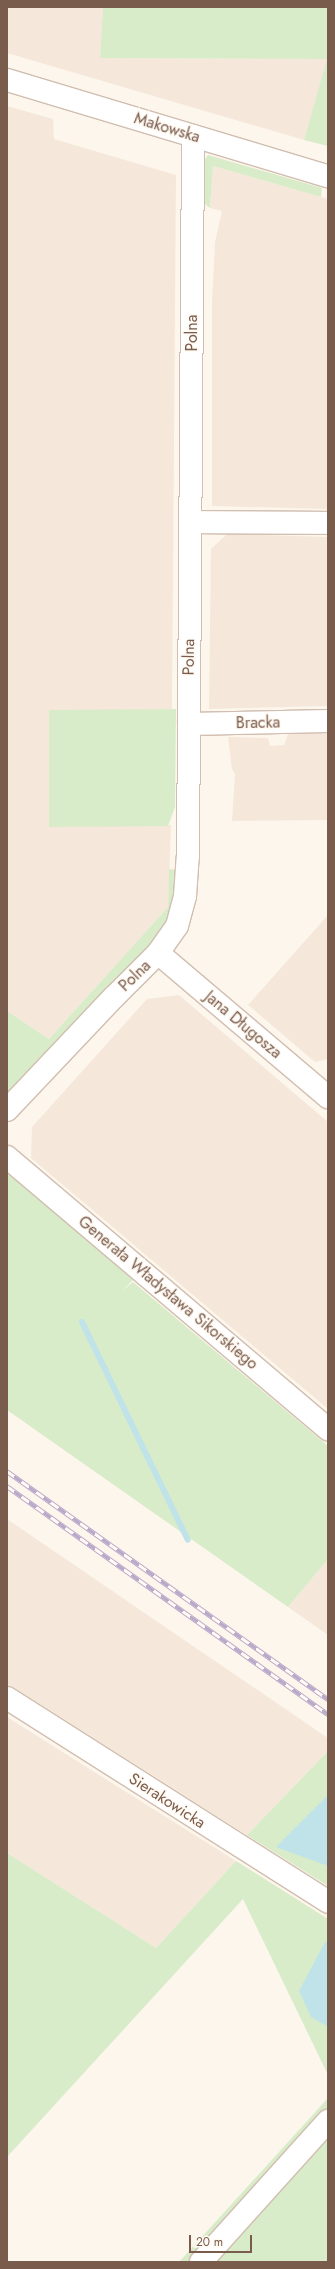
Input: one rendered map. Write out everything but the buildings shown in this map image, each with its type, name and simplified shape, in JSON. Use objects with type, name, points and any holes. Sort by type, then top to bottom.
[{"type":"street","name":"Makowska","points":[[7,80],[328,176]]},
{"type":"street","name":"Polna","points":[[7,1110],[114,996],[158,953],[177,926],[182,912],[188,880],[193,136]]},
{"type":"street","points":[[191,522],[328,523]]},
{"type":"street","name":"Bracka","points":[[189,724],[328,721]]},
{"type":"street","name":"Jana Długosza","points":[[158,953],[327,1094]]},
{"type":"street","name":"Generała Władysława Sikorskiego","points":[[7,1157],[328,1429]]},
{"type":"street","name":"Sierakowicka","points":[[7,1698],[328,1902]]},
{"type":"street","points":[[201,2262],[328,2121]]},
{"type":"shaded area","points":[[7,7],[103,7],[100,58],[328,59],[304,140],[7,53]]},
{"type":"shaded area","points":[[7,106],[53,119],[54,139],[176,175],[172,709],[49,711],[49,826],[171,825],[168,907],[49,1039],[7,1011]]},
{"type":"shaded area","points":[[213,166],[328,199],[328,509],[212,506],[212,302],[215,242],[222,211],[210,208]]},
{"type":"shaded area","points":[[227,534],[328,537],[328,706],[209,709],[211,549]]},
{"type":"shaded area","points":[[328,733],[328,820],[232,821],[235,774],[232,769],[228,737],[268,738],[270,746],[284,745],[288,734]]},
{"type":"shaded area","points":[[328,915],[328,1059],[315,1062],[248,1005]]},
{"type":"shaded area","points":[[179,995],[328,1122],[328,1409],[31,1158],[32,1127],[147,999]]},
{"type":"shaded area","points":[[7,1519],[328,1738],[328,1751],[247,1835],[7,1683]]},
{"type":"shaded area","points":[[328,1559],[328,1635],[288,1607]]},
{"type":"shaded area","points":[[7,1717],[236,1861],[156,1948],[7,1853]]},
{"type":"green space","points":[[103,7],[328,7],[328,146],[304,140],[327,59],[100,58]]},
{"type":"green space","points":[[208,155],[322,188],[321,197],[213,166],[210,208],[205,204],[201,194],[203,162]]},
{"type":"green space","points":[[176,709],[175,807],[168,826],[49,827],[49,710]]},
{"type":"green space","points":[[169,869],[176,870],[179,874],[170,917],[156,941],[7,1097],[7,1011],[49,1039],[168,907]]},
{"type":"green space","points":[[7,1176],[16,1176],[137,1276],[122,1291],[133,1282],[328,1446],[328,1559],[288,1607],[7,1410]]},
{"type":"green space","points":[[328,1751],[328,1886],[247,1835]]},
{"type":"green space","points":[[7,1853],[156,1948],[236,1861],[328,1919],[328,2075],[243,1899],[7,2157]]},
{"type":"green space","points":[[328,2098],[328,2262],[179,2262]]},
{"type":"water","points":[[328,1795],[328,1866],[276,1847]]},
{"type":"water","points":[[325,1942],[328,1942],[328,2027],[311,2017],[299,1991]]},
{"type":"waterway","points":[[82,1322],[188,1540]]},
{"type":"railway","points":[[7,1471],[328,1699]]},
{"type":"railway","points":[[7,1486],[328,1714]]}]
